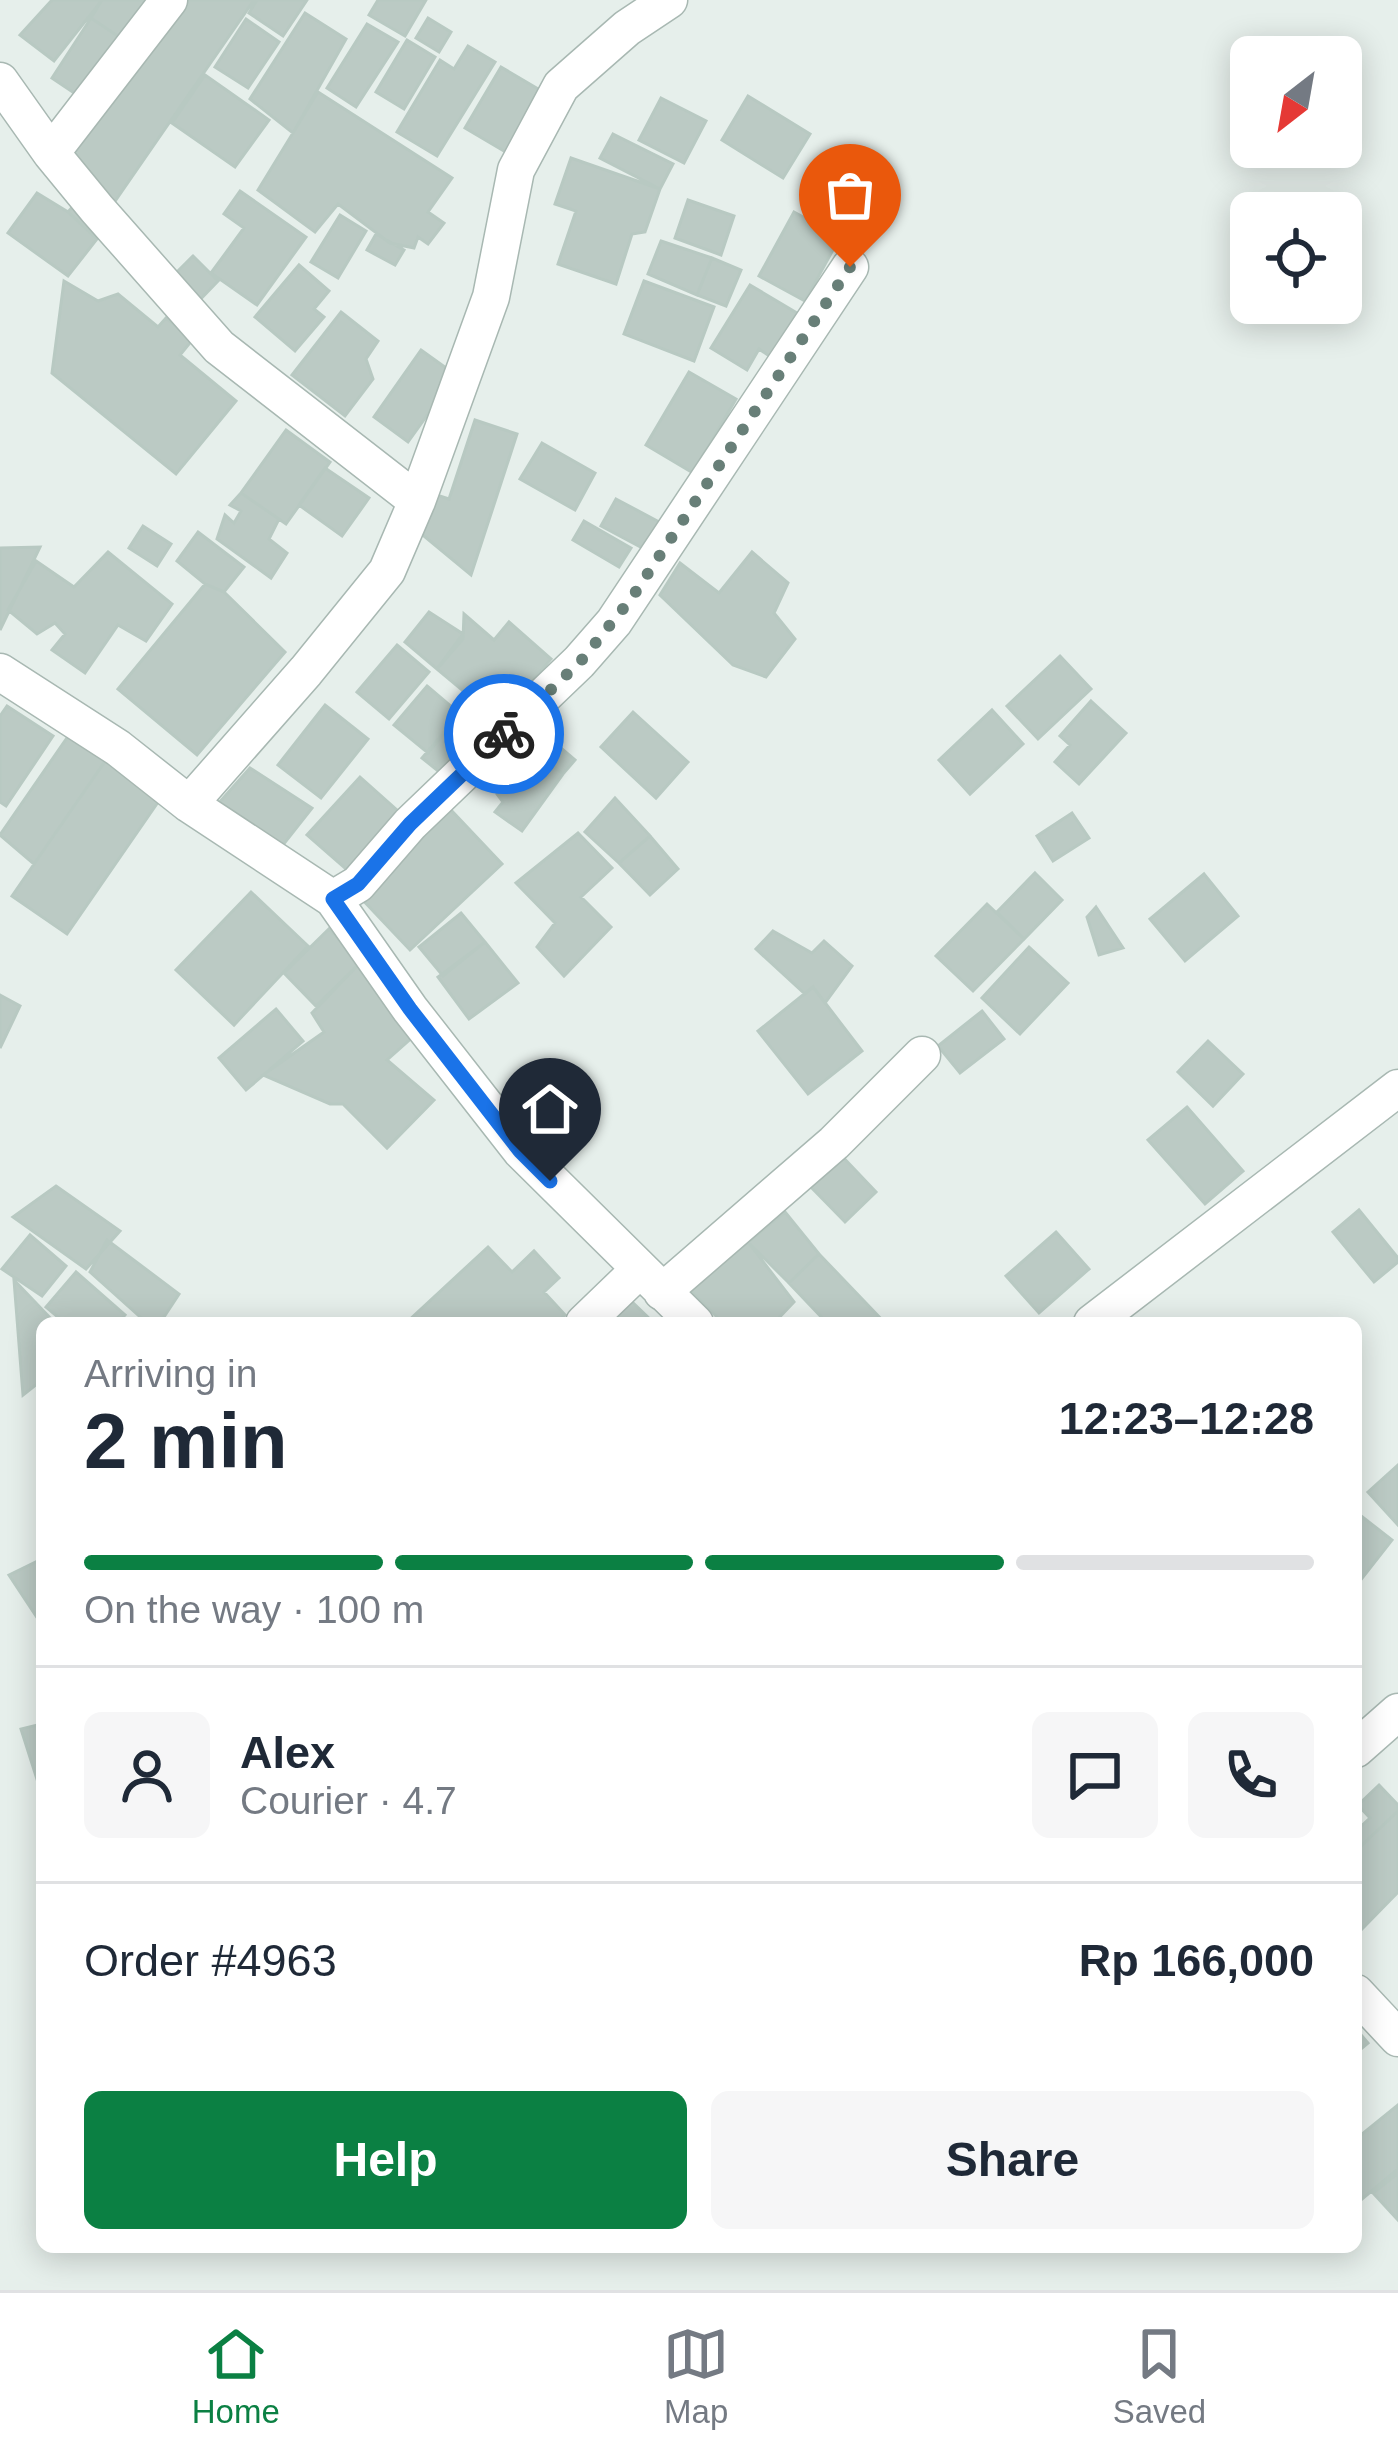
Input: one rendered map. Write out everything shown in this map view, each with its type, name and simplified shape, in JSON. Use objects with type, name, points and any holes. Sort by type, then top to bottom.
[{"type":"street","points":[[51,153],[169,0]]},
{"type":"street","points":[[194,806],[387,571],[491,297],[516,170],[561,86],[627,28],[669,0]]},
{"type":"street","points":[[0,81],[51,153],[219,347],[417,501]]},
{"type":"street","points":[[333,899],[358,884],[410,824],[580,662],[614,622],[850,267]]},
{"type":"street","points":[[0,672],[118,748],[253,849],[333,899],[410,1009],[520,1151],[689,1317]]},
{"type":"street","points":[[593,1317],[651,1280],[834,1143],[922,1055]]},
{"type":"street","points":[[1100,1317],[1398,1088]]},
{"type":"street","points":[[1362,1744],[1398,1712]]},
{"type":"street","points":[[1362,2000],[1398,2038]]},
{"type":"building","points":[[52,0],[102,0],[54,61],[20,35]]},
{"type":"building","points":[[102,0],[153,0],[125,41],[91,18]]},
{"type":"building","points":[[179,0],[254,0],[109,210],[67,153]]},
{"type":"building","points":[[257,0],[307,0],[283,36],[249,13]]},
{"type":"building","points":[[378,0],[426,0],[405,36],[369,15]]},
{"type":"building","points":[[305,13],[346,39],[293,133],[250,99]]},
{"type":"building","points":[[91,18],[125,41],[86,101],[52,78]]},
{"type":"building","points":[[428,18],[451,32],[439,52],[416,38]]},
{"type":"building","points":[[246,19],[279,42],[248,88],[215,67]]},
{"type":"building","points":[[367,24],[398,42],[356,107],[327,88]]},
{"type":"building","points":[[407,40],[435,57],[404,109],[376,92]]},
{"type":"building","points":[[468,46],[495,62],[437,156],[397,132],[440,60],[454,69]]},
{"type":"building","points":[[501,67],[545,93],[509,154],[465,128]]},
{"type":"building","points":[[205,75],[269,120],[235,167],[172,123]]},
{"type":"building","points":[[318,92],[452,178],[428,212],[444,223],[428,244],[418,237],[414,248],[390,243],[338,204],[315,232],[258,190]]},
{"type":"building","points":[[748,96],[810,134],[783,178],[722,140]]},
{"type":"building","points":[[661,98],[706,121],[684,163],[639,140]]},
{"type":"building","points":[[613,134],[673,164],[660,189],[600,158]]},
{"type":"building","points":[[571,158],[660,189],[645,232],[632,234],[616,284],[558,264],[576,211],[555,204]]},
{"type":"building","points":[[240,191],[306,237],[257,305],[211,273],[244,228],[224,214]]},
{"type":"building","points":[[37,193],[68,212],[97,239],[68,276],[8,233]]},
{"type":"building","points":[[688,200],[734,216],[721,255],[675,238]]},
{"type":"building","points":[[76,203],[106,230],[97,239],[68,212]]},
{"type":"building","points":[[794,212],[840,237],[805,301],[759,276]]},
{"type":"building","points":[[340,215],[366,231],[338,278],[311,262]]},
{"type":"building","points":[[376,234],[404,250],[395,265],[367,250]]},
{"type":"building","points":[[661,241],[712,258],[697,295],[648,274]]},
{"type":"building","points":[[193,256],[218,281],[195,305],[169,280]]},
{"type":"building","points":[[712,258],[741,270],[726,306],[697,295]]},
{"type":"building","points":[[299,265],[329,291],[314,309],[324,317],[295,351],[255,317]]},
{"type":"building","points":[[64,281],[98,301],[118,294],[158,327],[166,318],[193,339],[180,355],[236,401],[176,474],[52,373]]},
{"type":"building","points":[[644,281],[714,307],[694,361],[624,334]]},
{"type":"building","points":[[750,285],[797,313],[771,357],[759,349],[747,370],[711,348]]},
{"type":"building","points":[[341,312],[378,341],[366,359],[373,379],[345,416],[292,375]]},
{"type":"building","points":[[421,350],[456,375],[408,442],[374,417]]},
{"type":"building","points":[[689,372],[736,399],[693,473],[646,445]]},
{"type":"building","points":[[475,420],[517,434],[471,575],[413,527],[424,491],[449,499]]},
{"type":"building","points":[[286,430],[330,462],[286,524],[241,493]]},
{"type":"building","points":[[542,443],[595,473],[575,510],[520,479]]},
{"type":"building","points":[[325,468],[369,498],[342,536],[299,505]]},
{"type":"building","points":[[241,493],[279,519],[269,539],[287,553],[271,578],[217,539],[225,515],[234,523],[241,511],[230,505]]},
{"type":"building","points":[[616,499],[663,524],[648,551],[601,526]]},
{"type":"building","points":[[584,521],[631,548],[619,567],[573,540]]},
{"type":"building","points":[[143,526],[171,544],[157,566],[129,548]]},
{"type":"building","points":[[198,532],[244,567],[224,592],[205,584],[177,561]]},
{"type":"building","points":[[40,547],[0,630],[0,548]]},
{"type":"building","points":[[108,552],[172,604],[146,641],[118,625],[85,673],[52,650],[65,634],[55,623],[37,634],[8,610],[36,561],[74,587]]},
{"type":"building","points":[[752,552],[788,583],[774,613],[795,639],[766,677],[733,665],[660,595],[680,563],[719,593]]},
{"type":"building","points":[[205,584],[224,592],[285,652],[197,755],[118,689]]},
{"type":"building","points":[[429,612],[463,634],[437,669],[405,642]]},
{"type":"building","points":[[464,614],[494,640],[509,622],[551,659],[498,720],[437,669],[463,639]]},
{"type":"building","points":[[397,645],[429,672],[389,719],[357,692]]},
{"type":"building","points":[[1060,656],[1091,689],[1038,739],[1007,706]]},
{"type":"building","points":[[427,686],[460,714],[428,753],[394,725]]},
{"type":"building","points":[[1091,701],[1126,733],[1079,784],[1055,762],[1070,745],[1060,736]]},
{"type":"building","points":[[325,705],[368,739],[321,798],[278,765]]},
{"type":"building","points":[[7,706],[53,736],[6,806],[0,802],[0,716]]},
{"type":"building","points":[[992,710],[1023,744],[970,794],[939,760]]},
{"type":"building","points":[[633,712],[688,762],[656,798],[601,747]]},
{"type":"building","points":[[460,714],[485,736],[448,779],[422,758]]},
{"type":"building","points":[[71,732],[108,757],[34,864],[0,835]]},
{"type":"building","points":[[542,732],[575,760],[563,774],[530,746]]},
{"type":"building","points":[[530,749],[563,774],[522,831],[495,812],[503,802],[497,794]]},
{"type":"building","points":[[108,757],[163,795],[67,934],[12,896]]},
{"type":"building","points":[[250,768],[312,808],[279,850],[217,805]]},
{"type":"building","points":[[360,777],[406,818],[354,876],[307,835]]},
{"type":"building","points":[[615,798],[650,836],[619,863],[585,832]]},
{"type":"building","points":[[451,810],[502,864],[410,950],[359,896]]},
{"type":"building","points":[[1072,813],[1089,838],[1053,861],[1037,836]]},
{"type":"building","points":[[578,833],[612,868],[581,897],[611,927],[564,976],[537,947],[555,923],[516,883]]},
{"type":"building","points":[[650,836],[678,869],[650,895],[619,863]]},
{"type":"building","points":[[1035,873],[1062,900],[1024,939],[997,912]]},
{"type":"building","points":[[1204,874],[1238,916],[1185,961],[1150,919]]},
{"type":"building","points":[[251,892],[308,946],[234,1025],[176,970]]},
{"type":"building","points":[[987,904],[1024,939],[973,991],[936,956]]},
{"type":"building","points":[[1096,907],[1123,948],[1099,955],[1087,917]]},
{"type":"building","points":[[461,913],[485,942],[443,976],[419,947]]},
{"type":"building","points":[[329,929],[361,962],[316,1006],[284,973]]},
{"type":"building","points":[[773,931],[812,953],[824,941],[852,966],[825,1003],[813,987],[805,994],[756,949]]},
{"type":"building","points":[[485,942],[518,983],[469,1019],[438,977]]},
{"type":"building","points":[[1029,947],[1068,983],[1020,1034],[982,998]]},
{"type":"building","points":[[361,962],[415,1035],[387,1060],[434,1100],[387,1148],[343,1104],[330,1104],[263,1075],[324,1032],[312,1013]]},
{"type":"building","points":[[813,987],[862,1051],[808,1094],[758,1031]]},
{"type":"building","points":[[0,995],[20,1006],[0,1048]]},
{"type":"building","points":[[276,1009],[303,1041],[246,1090],[219,1058]]},
{"type":"building","points":[[982,1011],[1004,1039],[960,1073],[938,1046]]},
{"type":"building","points":[[1208,1041],[1243,1074],[1213,1106],[1178,1072]]},
{"type":"building","points":[[1187,1107],[1243,1171],[1205,1204],[1148,1140]]},
{"type":"building","points":[[838,1152],[876,1192],[845,1222],[807,1183]]},
{"type":"building","points":[[56,1186],[120,1231],[86,1269],[13,1217]]},
{"type":"building","points":[[1359,1210],[1398,1258],[1374,1282],[1333,1232]]},
{"type":"building","points":[[785,1212],[819,1254],[789,1283],[748,1242]]},
{"type":"building","points":[[1056,1232],[1089,1269],[1039,1313],[1006,1276]]},
{"type":"building","points":[[30,1235],[66,1266],[42,1296],[2,1269]]},
{"type":"building","points":[[107,1240],[179,1294],[164,1317],[140,1317],[90,1272]]},
{"type":"building","points":[[748,1242],[794,1302],[780,1317],[717,1317],[689,1289]]},
{"type":"building","points":[[488,1247],[512,1272],[534,1251],[559,1278],[544,1292],[565,1315],[563,1317],[412,1317]]},
{"type":"building","points":[[819,1254],[879,1317],[821,1317],[789,1283]]},
{"type":"building","points":[[76,1272],[125,1315],[58,1317],[46,1307]]},
{"type":"building","points":[[14,1280],[49,1317],[36,1317],[36,1385],[23,1395]]},
{"type":"building","points":[[627,1297],[648,1317],[608,1317]]},
{"type":"building","points":[[1398,1465],[1398,1525],[1368,1492]]},
{"type":"building","points":[[1362,1517],[1392,1540],[1362,1578]]},
{"type":"building","points":[[36,1562],[36,1616],[9,1575]]},
{"type":"building","points":[[36,1725],[36,1776],[21,1729]]},
{"type":"building","points":[[1379,1785],[1398,1811],[1362,1845],[1362,1825],[1370,1818],[1362,1801]]},
{"type":"building","points":[[1398,1811],[1398,1892],[1362,1929],[1362,1845]]},
{"type":"building","points":[[1398,2105],[1398,2169],[1362,2199],[1362,2134]]},
{"type":"building","points":[[1398,2173],[1398,2220],[1373,2193]]},
{"type":"way so far","points":[[504,734],[580,662],[614,622],[850,267]]},
{"type":"route","points":[[504,734],[410,824],[358,884],[333,899],[410,1009],[520,1151],[550,1181]]}]
